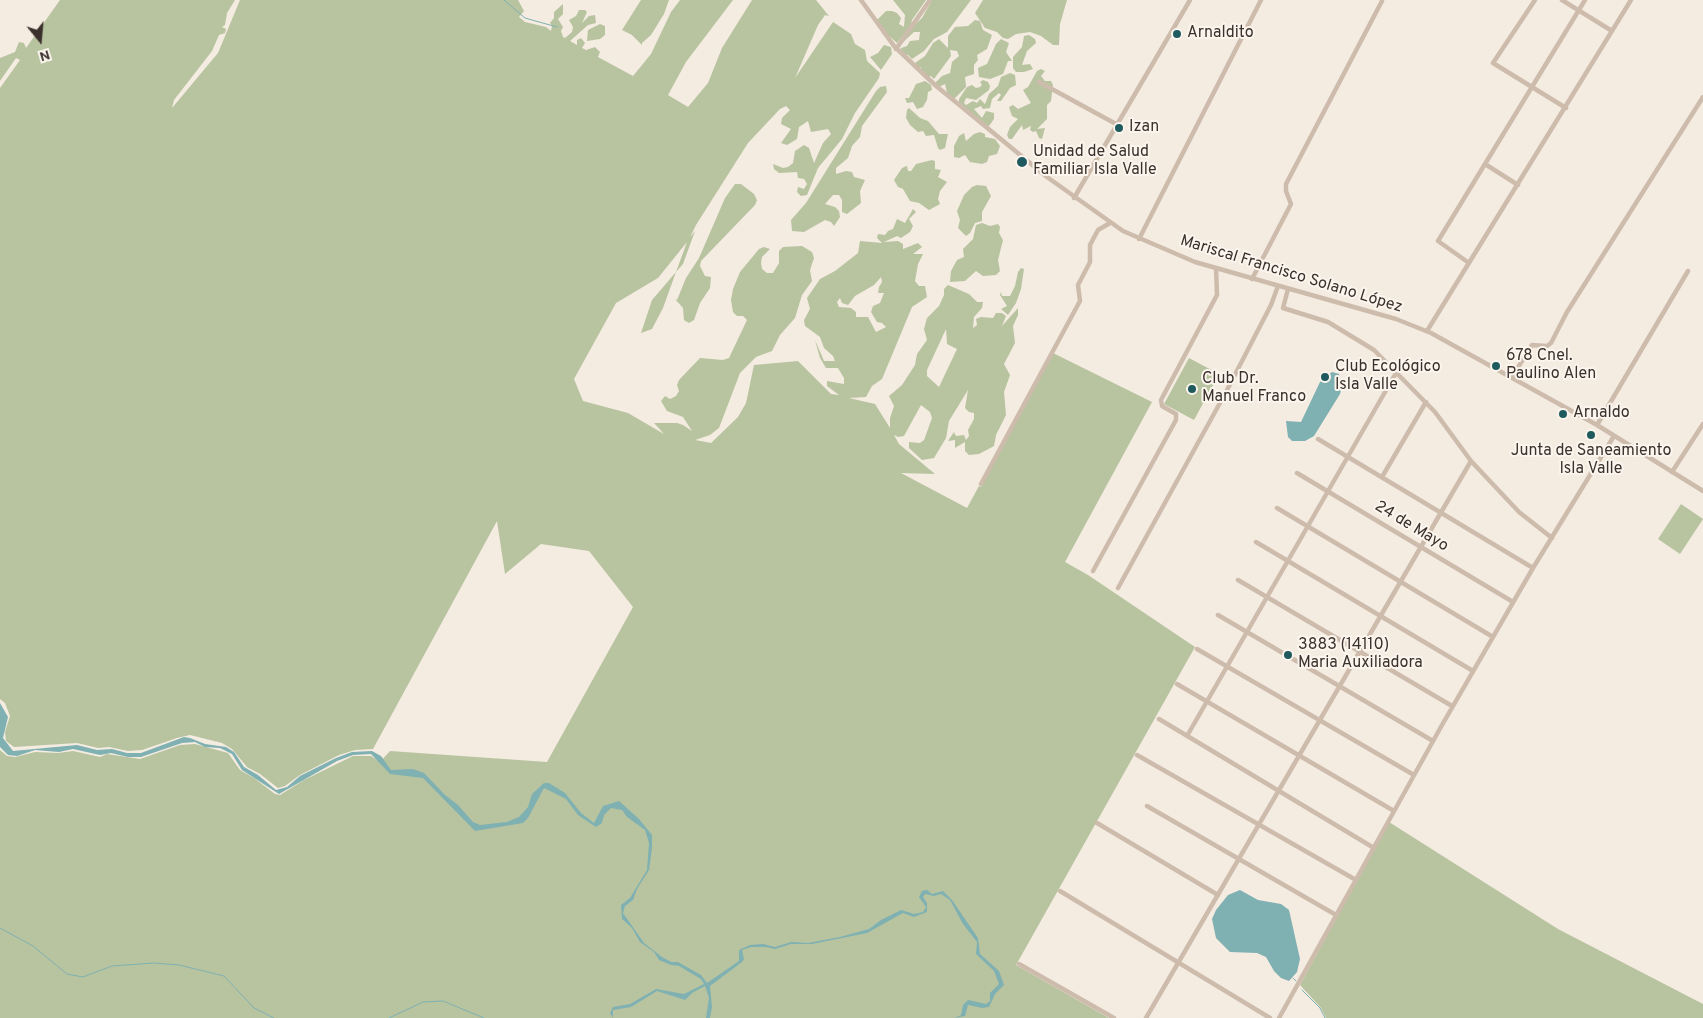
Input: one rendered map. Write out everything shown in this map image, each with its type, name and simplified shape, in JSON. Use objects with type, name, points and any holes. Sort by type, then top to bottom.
[{"type":"street","name":"Mariscal Francisco Solano López","points":[[861,0],[896,48],[935,85],[1074,198],[1110,223],[1139,239],[1216,268],[1396,319],[1427,331],[1597,426],[1703,491]]},
{"type":"street","points":[[896,48],[930,0]]},
{"type":"street","points":[[1074,198],[1190,0]]},
{"type":"street","points":[[1139,239],[1261,0]]},
{"type":"street","points":[[1535,0],[1493,62],[1566,108]]},
{"type":"street","points":[[1562,0],[1612,30]]},
{"type":"street","points":[[1469,263],[1438,241],[1585,0]]},
{"type":"street","points":[[1427,331],[1631,0]]},
{"type":"street","points":[[1252,279],[1291,204],[1286,191],[1286,184],[1382,2]]},
{"type":"street","points":[[1039,82],[1116,124]]},
{"type":"street","points":[[1512,377],[1532,345],[1547,346],[1551,343],[1567,312],[1703,96]]},
{"type":"street","points":[[1485,164],[1518,185]]},
{"type":"street","points":[[981,484],[1080,301],[1078,285],[1090,262],[1090,245],[1098,230],[1110,223]]},
{"type":"street","points":[[1093,571],[1176,420],[1176,414],[1160,403],[1217,295],[1216,268]]},
{"type":"street","points":[[1597,426],[1688,271]]},
{"type":"street","points":[[1118,588],[1226,392],[1271,305],[1278,286]]},
{"type":"street","points":[[1288,289],[1283,308],[1328,322],[1374,350],[1426,402],[1471,461],[1519,512],[1552,538]]},
{"type":"street","points":[[1186,736],[1396,373]]},
{"type":"street","points":[[1382,477],[1426,402]]},
{"type":"street","points":[[1672,472],[1703,424]]},
{"type":"street","points":[[1279,1018],[1452,706],[1533,568],[1614,436]]},
{"type":"street","points":[[1318,439],[1533,568]]},
{"type":"street","points":[[1146,1018],[1471,461]]},
{"type":"street","name":"24 de Mayo","points":[[1297,472],[1513,602]]},
{"type":"street","points":[[1277,508],[1493,637]]},
{"type":"street","points":[[1256,542],[1473,671]]},
{"type":"street","points":[[1238,580],[1452,706]]},
{"type":"street","points":[[1218,615],[1433,741]]},
{"type":"street","points":[[1197,649],[1414,775]]},
{"type":"street","points":[[1177,684],[1394,811]]},
{"type":"street","points":[[1159,719],[1374,848]]},
{"type":"street","points":[[1137,755],[1356,880]]},
{"type":"street","points":[[1147,806],[1336,915]]},
{"type":"street","points":[[1097,823],[1218,895]]},
{"type":"street","points":[[1060,891],[1177,964],[1270,1018]]},
{"type":"street","points":[[1019,964],[1114,1018]]},
{"type":"green space","points":[[60,0],[235,0],[227,13],[225,25],[222,27],[226,29],[225,33],[219,35],[212,51],[174,100],[172,108],[218,53],[240,0],[518,0],[524,11],[519,17],[525,22],[546,27],[551,31],[552,26],[550,23],[554,18],[554,12],[563,4],[563,14],[558,19],[563,27],[561,31],[563,37],[565,38],[572,32],[573,27],[569,20],[576,16],[579,10],[587,12],[582,23],[589,16],[595,15],[596,23],[588,25],[570,41],[577,45],[577,40],[581,38],[585,43],[582,48],[586,50],[595,47],[600,52],[598,57],[633,76],[651,54],[671,12],[680,0],[733,0],[686,62],[668,95],[688,107],[708,83],[722,48],[752,0],[816,0],[829,16],[825,15],[818,25],[795,78],[833,22],[851,34],[855,44],[865,50],[867,61],[880,73],[879,78],[855,113],[842,139],[818,168],[807,195],[801,196],[797,192],[798,187],[804,189],[807,184],[804,179],[798,178],[797,172],[779,173],[774,169],[773,164],[783,168],[788,167],[793,163],[795,151],[804,145],[809,148],[814,163],[823,143],[831,134],[828,129],[811,132],[808,121],[799,127],[797,139],[787,145],[781,143],[791,129],[781,124],[782,118],[790,110],[786,106],[780,109],[748,143],[696,225],[690,237],[695,231],[683,264],[676,272],[687,242],[658,278],[616,303],[574,379],[583,401],[628,413],[664,434],[654,423],[677,423],[692,431],[683,417],[667,411],[661,401],[665,396],[670,399],[676,396],[679,391],[677,385],[679,380],[700,358],[723,360],[729,358],[747,320],[733,312],[731,300],[733,289],[740,272],[759,249],[764,247],[770,249],[762,257],[761,263],[762,269],[767,273],[773,273],[779,263],[779,251],[783,247],[802,246],[812,252],[814,258],[810,270],[812,281],[802,295],[795,318],[780,335],[772,351],[756,357],[740,373],[719,428],[710,435],[695,440],[711,443],[738,417],[746,403],[754,365],[798,361],[831,394],[839,395],[827,386],[827,381],[844,384],[844,378],[838,368],[826,368],[820,358],[815,340],[824,361],[835,361],[833,356],[824,348],[820,337],[805,326],[804,320],[810,309],[807,298],[820,279],[835,271],[858,253],[860,241],[882,243],[877,238],[878,234],[885,235],[893,229],[897,219],[905,223],[913,209],[916,212],[909,219],[913,226],[910,232],[901,238],[897,236],[884,242],[898,241],[903,244],[903,249],[918,243],[922,247],[913,254],[923,254],[918,264],[915,281],[919,286],[925,286],[927,297],[912,307],[882,379],[872,386],[866,397],[849,398],[875,404],[890,428],[890,418],[894,406],[889,396],[902,385],[915,365],[917,354],[927,340],[924,329],[927,318],[939,306],[944,295],[944,289],[948,285],[969,294],[977,302],[983,302],[982,308],[974,317],[973,328],[977,325],[976,319],[981,317],[993,318],[996,313],[1002,313],[1006,316],[1002,326],[1018,308],[1018,315],[1013,326],[1015,343],[1004,364],[1010,375],[1004,392],[1006,415],[996,435],[994,446],[979,454],[969,455],[965,451],[965,442],[955,448],[955,440],[948,441],[954,432],[956,436],[964,435],[966,440],[969,436],[968,430],[974,419],[974,413],[969,412],[965,408],[968,390],[949,421],[946,438],[934,458],[922,460],[909,448],[909,442],[920,443],[924,440],[932,418],[930,412],[921,405],[904,436],[898,437],[894,435],[899,444],[935,474],[901,473],[967,508],[979,486],[981,487],[1053,353],[1152,402],[1065,562],[1088,575],[1195,647],[1016,965],[1109,1018],[0,1018],[0,750],[7,756],[15,757],[35,752],[58,753],[73,751],[100,757],[107,754],[140,759],[180,745],[195,744],[228,753],[240,770],[275,794],[280,795],[304,780],[353,756],[371,756],[380,762],[390,751],[547,762],[633,607],[589,551],[541,544],[505,574],[497,521],[373,749],[355,750],[339,755],[300,775],[285,786],[278,788],[247,767],[232,749],[222,743],[190,735],[142,750],[128,751],[109,747],[98,748],[77,743],[14,747],[6,741],[5,732],[10,716],[5,703],[0,699],[0,88],[20,60],[16,58],[0,81],[0,58],[15,52],[19,42],[24,43],[26,48]],"holes":[[[881,277],[882,282],[878,293],[884,293],[880,303],[873,306],[871,312],[877,322],[882,323],[886,327],[876,332],[868,317],[856,317],[856,312],[851,308],[839,307],[837,302],[840,298],[842,303],[848,305],[855,296],[874,285]],[[946,329],[947,344],[957,349],[939,387],[927,376],[927,370]]]},
{"type":"green space","points":[[641,0],[669,0],[664,14],[651,35],[642,45],[632,35],[622,30]]},
{"type":"green space","points":[[893,0],[926,0],[912,20],[910,29],[922,18],[932,0],[971,0],[947,32],[934,39],[924,51],[912,59],[908,55],[902,54],[901,48],[907,46],[910,41],[919,40],[920,32],[914,32],[901,44],[905,33],[897,43],[888,35],[883,35],[877,20],[886,11],[892,11],[901,18],[899,24],[904,27],[905,15]]},
{"type":"green space","points":[[983,0],[1067,0],[1060,24],[1059,45],[1053,45],[1041,36],[1030,32],[1016,34],[1008,39],[1003,38],[997,32],[985,28],[975,13]]},
{"type":"green space","points":[[975,20],[980,21],[983,30],[992,35],[987,49],[977,55],[978,60],[974,65],[974,74],[965,77],[966,87],[954,99],[947,93],[945,84],[939,87],[936,85],[936,82],[942,76],[950,73],[952,62],[959,56],[957,51],[950,50],[951,56],[934,79],[931,76],[927,78],[920,70],[921,67],[918,68],[915,63],[925,56],[933,43],[939,39],[948,48],[948,36],[955,27],[968,26]]},
{"type":"green space","points":[[600,24],[605,26],[605,35],[600,39],[587,41],[588,30]]},
{"type":"green space","points":[[1029,35],[1035,39],[1036,43],[1027,51],[1022,65],[1030,64],[1033,69],[1016,72],[1013,68],[1013,57],[1022,47],[1024,36]]},
{"type":"green space","points":[[1001,39],[1009,43],[1006,52],[1012,61],[1008,61],[1003,74],[990,79],[979,77],[978,68],[987,64],[996,44]]},
{"type":"green space","points":[[884,45],[891,47],[892,54],[881,70],[870,57],[878,53]]},
{"type":"green space","points":[[1041,69],[1045,71],[1041,76],[1045,81],[1051,81],[1053,85],[1051,101],[1047,105],[1047,119],[1037,129],[1045,128],[1042,139],[1039,138],[1036,131],[1030,130],[1031,126],[1023,130],[1022,125],[1012,139],[1009,139],[1007,135],[1010,127],[1018,119],[1012,116],[1009,107],[1013,105],[1018,109],[1031,103],[1023,90],[1028,87],[1037,71]]},
{"type":"green space","points":[[1010,73],[1015,75],[1016,85],[1010,88],[1001,101],[997,101],[1001,95],[999,93],[992,99],[990,108],[983,109],[981,106],[974,109],[982,118],[986,111],[994,113],[994,119],[989,126],[982,123],[959,102],[967,87],[972,85],[976,88],[980,87],[982,85],[980,82],[983,80],[988,82],[989,90],[976,100],[966,98],[964,103],[966,105],[973,101],[977,103],[980,99],[985,104],[989,94],[998,86],[1001,77]]},
{"type":"green space","points":[[925,81],[931,85],[932,90],[928,92],[927,100],[923,107],[917,109],[913,102],[907,103],[905,98],[909,98],[916,84]]},
{"type":"green space","points":[[886,86],[887,92],[862,126],[860,137],[852,146],[848,158],[836,168],[836,174],[846,171],[852,172],[854,177],[865,180],[860,191],[861,203],[847,214],[842,212],[842,200],[839,195],[833,195],[825,204],[835,207],[839,211],[840,217],[834,226],[831,222],[825,220],[804,232],[792,231],[791,220],[806,203],[876,91],[880,87]]},
{"type":"green space","points":[[909,108],[920,118],[928,121],[939,134],[948,134],[945,148],[940,150],[938,148],[934,135],[926,136],[923,131],[918,132],[910,125],[906,118]]},
{"type":"green space","points":[[980,132],[985,134],[985,137],[995,139],[1000,146],[997,154],[989,156],[987,162],[982,164],[970,162],[965,155],[959,158],[954,157],[954,146],[959,136],[964,133],[966,141],[974,134]]},
{"type":"green space","points":[[935,161],[935,169],[941,170],[938,177],[947,182],[940,191],[938,199],[940,204],[929,210],[919,203],[910,201],[903,189],[898,187],[894,180],[902,168],[907,166],[908,171],[911,171],[916,164]]},
{"type":"green space","points":[[735,184],[741,184],[754,194],[757,200],[755,205],[701,261],[700,266],[705,276],[711,277],[710,288],[700,303],[694,320],[689,323],[684,320],[683,308],[675,299],[677,300],[686,278],[699,258],[725,198]]},
{"type":"green space","points":[[977,185],[986,186],[991,196],[982,212],[982,221],[975,223],[970,233],[966,236],[958,228],[960,220],[957,211],[964,195]]},
{"type":"green space","points":[[982,223],[990,226],[998,224],[1000,227],[999,233],[1003,240],[998,260],[1000,271],[996,275],[983,276],[976,271],[965,281],[950,282],[951,271],[957,260],[964,257],[963,249],[973,239],[976,225]]},
{"type":"green space","points":[[1021,268],[1024,269],[1021,289],[1016,303],[1008,315],[1001,309],[1007,306],[1000,295],[1001,292],[1002,296],[1010,296]]},
{"type":"green space","points":[[676,272],[663,308],[652,329],[641,333],[652,300]]},
{"type":"green space","name":"Club Dr. Manuel Franco","points":[[1189,358],[1219,374],[1194,420],[1164,404]]},
{"type":"green space","points":[[1681,504],[1703,519],[1680,554],[1658,539]]},
{"type":"green space","points":[[1389,822],[1558,929],[1703,1004],[1703,1018],[1326,1018],[1321,1008],[1300,985]]},
{"type":"water","points":[[1332,372],[1339,374],[1342,386],[1340,394],[1314,436],[1305,441],[1292,441],[1288,437],[1286,421],[1301,422],[1320,382]]},
{"type":"water","points":[[0,703],[8,717],[3,738],[13,751],[77,745],[97,750],[112,749],[127,753],[141,753],[184,737],[205,744],[226,747],[234,752],[244,767],[258,775],[276,790],[287,787],[300,776],[336,758],[352,752],[372,751],[381,756],[391,770],[413,769],[424,773],[473,822],[480,825],[507,822],[519,817],[528,807],[532,794],[544,783],[549,783],[565,793],[581,813],[594,823],[603,806],[619,801],[639,819],[652,835],[649,870],[637,889],[633,900],[625,906],[623,913],[644,943],[662,957],[671,962],[678,962],[701,975],[707,983],[739,961],[739,950],[750,945],[763,944],[775,947],[791,942],[808,943],[840,937],[869,929],[881,920],[901,910],[914,914],[923,912],[926,907],[919,897],[922,891],[927,890],[932,894],[943,891],[952,900],[978,938],[980,954],[999,971],[1004,985],[995,994],[989,1007],[982,1008],[968,1005],[965,1016],[954,1018],[961,1015],[963,1005],[968,1000],[986,1004],[990,1001],[990,993],[999,984],[994,971],[976,954],[977,942],[963,924],[950,900],[941,894],[934,896],[925,894],[923,897],[927,903],[927,912],[914,917],[903,913],[867,933],[812,944],[791,944],[775,949],[751,947],[742,950],[744,959],[742,962],[710,986],[712,1007],[710,1018],[706,1018],[709,998],[705,986],[692,993],[685,1000],[657,991],[631,1007],[613,1010],[613,1018],[610,1013],[613,1007],[630,1004],[656,989],[684,994],[704,984],[701,979],[679,966],[659,960],[654,952],[640,942],[632,928],[622,919],[621,905],[630,898],[647,870],[649,843],[645,830],[627,817],[622,810],[611,808],[604,815],[602,823],[596,827],[578,815],[566,799],[544,788],[528,818],[523,823],[475,831],[423,778],[390,774],[371,754],[353,755],[337,761],[279,794],[242,770],[232,754],[220,748],[205,747],[195,742],[182,743],[141,757],[128,757],[111,753],[100,755],[73,749],[59,752],[35,750],[17,756],[8,755],[0,747]]},
{"type":"water","points":[[1240,890],[1258,900],[1281,904],[1289,910],[1300,959],[1297,972],[1289,981],[1281,978],[1274,971],[1266,957],[1257,953],[1230,952],[1216,938],[1212,919],[1216,910],[1228,895]]},
{"type":"waterway","points":[[504,0],[525,18],[557,27]]},
{"type":"waterway","points":[[0,928],[33,946],[67,974],[83,977],[112,966],[154,963],[179,965],[224,976],[254,1008],[274,1018]]},
{"type":"waterway","points":[[1293,978],[1296,981]]},
{"type":"waterway","points":[[1302,990],[1320,1008],[1325,1018]]},
{"type":"waterway","points":[[389,1018],[423,1002],[443,1001],[484,1018]]},
{"type":"place","name":"Arnaldito","points":[[1177,34]]},
{"type":"place","name":"Izan","points":[[1119,128]]},
{"type":"place","name":"Unidad de Salud Familiar Isla Valle","points":[[1022,162]]},
{"type":"place","name":"678 Cnel. Paulino Alen","points":[[1496,366]]},
{"type":"place","name":"Club Ecológico Isla Valle","points":[[1325,377]]},
{"type":"place","name":"Club Dr. Manuel Franco","points":[[1192,389]]},
{"type":"place","name":"Arnaldo","points":[[1563,414]]},
{"type":"place","name":"Junta de Saneamiento Isla Valle","points":[[1591,435]]},
{"type":"place","name":"3883 (14110) Maria Auxiliadora","points":[[1288,655]]}]
